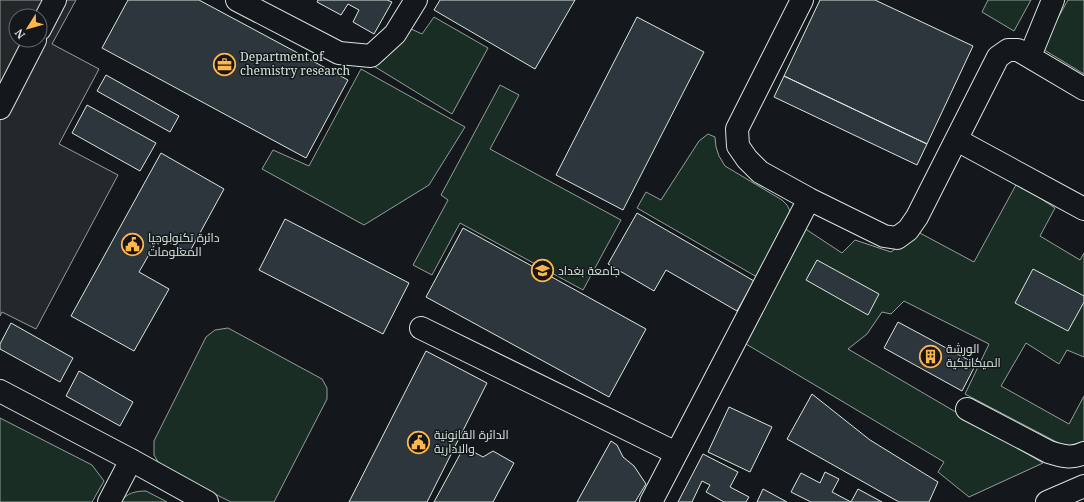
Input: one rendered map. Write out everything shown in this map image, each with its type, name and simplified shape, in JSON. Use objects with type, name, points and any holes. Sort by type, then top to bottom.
[{"type":"lane","points":[[48,14],[55,0]]},
{"type":"lane","points":[[237,0],[340,53],[372,56],[395,34],[416,0]]},
{"type":"lane","points":[[802,0],[737,129],[738,146],[747,159],[760,172],[809,199],[884,236],[897,238],[908,230],[918,217],[998,57],[1008,50],[1018,50],[1084,88]]},
{"type":"lane","points":[[1030,56],[1053,0]]},
{"type":"lane","points":[[0,108],[31,48]]},
{"type":"lane","points":[[957,140],[1084,209]]},
{"type":"lane","points":[[651,502],[809,199]]},
{"type":"lane","points":[[421,328],[676,453]]},
{"type":"lane","points":[[0,391],[207,502]]},
{"type":"lane","points":[[967,409],[1049,452],[1070,457],[1078,456],[1084,453]]},
{"type":"lane","points":[[110,502],[131,460]]},
{"type":"lane","points":[[1047,502],[1084,486]]},
{"type":"green space","points":[[988,0],[1031,0],[1014,31],[982,12]]},
{"type":"green space","points":[[1068,0],[1084,0],[1084,74],[1041,48]]},
{"type":"green space","points":[[434,17],[488,48],[452,114],[372,65],[407,27],[422,34]]},
{"type":"green space","points":[[361,69],[465,127],[429,185],[364,225],[262,169],[273,150],[309,166]]},
{"type":"green space","points":[[500,85],[519,95],[490,149],[621,220],[583,290],[460,223],[432,275],[413,265],[448,200],[441,195]]},
{"type":"green space","points":[[708,134],[715,137],[719,156],[725,166],[782,200],[790,211],[757,277],[637,208],[646,192],[661,200],[699,141]]},
{"type":"green space","points":[[1017,183],[1055,208],[1040,236],[1080,260],[1084,253],[1084,357],[1067,350],[1059,364],[1026,343],[1001,386],[1069,424],[1084,396],[1084,444],[1070,449],[965,394],[989,344],[904,301],[891,314],[882,312],[867,334],[848,349],[1043,463],[969,497],[938,472],[944,462],[746,344],[804,228],[842,253],[855,240],[891,252],[918,232],[974,262]]},
{"type":"green space","points":[[228,328],[322,379],[327,388],[327,399],[274,502],[231,502],[161,467],[154,455],[154,441],[206,337],[215,330]]},
{"type":"green space","points":[[0,418],[92,465],[104,481],[92,502],[0,502]]},
{"type":"green space","points":[[146,491],[167,502],[121,502],[126,496],[132,493]]},
{"type":"shaded area","points":[[0,0],[76,0],[52,44],[99,69],[59,144],[118,175],[36,329],[2,312],[0,316]]},
{"type":"building","name":"Department of chemistry research","points":[[128,0],[199,0],[348,80],[306,158],[102,48]]},
{"type":"building","points":[[318,0],[387,0],[392,2],[374,34],[353,22],[359,10],[348,4],[341,15],[317,2]]},
{"type":"building","points":[[440,0],[575,0],[535,69],[434,10]]},
{"type":"building","points":[[820,0],[875,0],[973,46],[927,144],[784,76]]},
{"type":"building","points":[[637,17],[704,52],[623,210],[556,175]]},
{"type":"building","points":[[106,75],[179,116],[170,132],[97,91]]},
{"type":"building","points":[[784,76],[927,144],[917,165],[774,97]]},
{"type":"building","points":[[87,105],[156,143],[140,171],[72,133]]},
{"type":"building","name":"دائرة تكنولوجيا المعلومات","points":[[161,153],[224,189],[189,253],[159,237],[139,272],[169,289],[134,351],[71,316]]},
{"type":"building","points":[[637,213],[754,281],[737,311],[666,270],[654,291],[608,264]]},
{"type":"building","points":[[285,219],[409,283],[383,334],[259,270]]},
{"type":"building","points":[[463,228],[646,329],[609,397],[426,297]]},
{"type":"building","points":[[817,260],[879,294],[868,315],[806,280]]},
{"type":"building","points":[[1033,269],[1084,296],[1084,302],[1068,331],[1015,303]]},
{"type":"building","name":"الورشة الميكانيكية","points":[[898,322],[976,364],[962,391],[884,348]]},
{"type":"building","points":[[11,323],[73,358],[60,382],[0,349],[0,344]]},
{"type":"building","name":"الدائرة القانونية والادارية","points":[[426,351],[487,383],[427,502],[349,502]]},
{"type":"building","points":[[79,371],[133,402],[120,426],[66,396]]},
{"type":"building","points":[[812,394],[870,440],[938,482],[929,502],[899,502],[787,439]]},
{"type":"building","points":[[729,407],[772,427],[750,472],[708,452]]},
{"type":"building","points":[[611,441],[617,445],[623,457],[634,466],[646,484],[635,502],[577,502]]},
{"type":"building","points":[[464,447],[483,457],[493,451],[514,463],[493,502],[434,502]]},
{"type":"building","points":[[703,454],[738,472],[730,487],[749,497],[746,502],[724,502],[706,492],[710,485],[702,481],[692,502],[678,502]]},
{"type":"building","points":[[825,472],[839,479],[832,492],[851,502],[811,502],[791,492],[801,473],[820,483]]},
{"type":"building","points":[[763,489],[787,502],[757,502]]},
{"type":"building","points":[[858,489],[882,502],[851,502]]},
{"type":"place","name":"Department of chemistry research","points":[[225,64]]},
{"type":"place","name":"دائرة تكنولوجيا المعلومات","points":[[132,245]]},
{"type":"place","name":"جامعة بغداد","points":[[542,271]]},
{"type":"place","name":"الورشة الميكانيكية","points":[[930,356]]},
{"type":"place","name":"الدائرة القانونية والادارية","points":[[418,442]]}]
